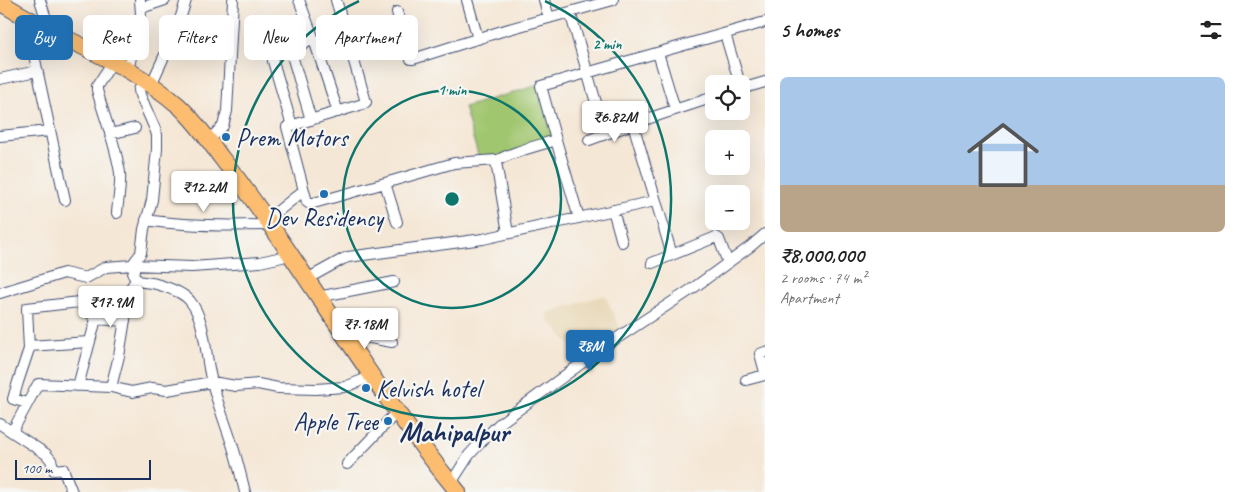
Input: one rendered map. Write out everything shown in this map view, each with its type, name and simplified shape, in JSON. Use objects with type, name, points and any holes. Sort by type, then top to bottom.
[{"type":"main road","points":[[0,2],[19,15]]},
{"type":"main road","points":[[0,12],[15,19]]},
{"type":"main road","points":[[73,43],[128,70],[185,121],[307,279],[378,387],[450,490]]},
{"type":"main road","points":[[73,49],[108,69],[146,85],[180,107],[209,140],[252,198],[282,257],[318,311],[365,379],[450,490]]},
{"type":"street","points":[[40,0],[42,15]]},
{"type":"street","points":[[128,70],[141,14],[140,4],[165,0]]},
{"type":"street","points":[[132,265],[141,253],[146,220],[152,200],[157,142],[155,129],[140,95],[140,90],[146,85],[171,42],[186,0]]},
{"type":"street","points":[[209,140],[223,126],[227,111],[233,0]]},
{"type":"street","points":[[298,0],[313,37],[338,112]]},
{"type":"street","points":[[336,0],[366,102],[287,127],[303,191],[307,202],[310,204],[454,163],[497,160],[556,140]]},
{"type":"street","points":[[467,0],[478,39]]},
{"type":"street","points":[[544,0],[549,18]]},
{"type":"street","points":[[397,12],[411,59],[570,12],[584,4],[613,0]]},
{"type":"street","points":[[570,12],[606,134]]},
{"type":"street","points":[[579,218],[541,86],[765,22]]},
{"type":"street","points":[[724,34],[737,75]]},
{"type":"street","points":[[311,120],[291,52],[313,37]]},
{"type":"street","points":[[658,53],[675,109]]},
{"type":"street","points":[[35,60],[64,200]]},
{"type":"street","points":[[273,61],[292,126]]},
{"type":"street","points":[[108,69],[97,86],[97,90],[120,174],[117,213]]},
{"type":"street","points":[[0,79],[37,71]]},
{"type":"street","points":[[750,86],[765,82]]},
{"type":"street","points":[[588,140],[705,100]]},
{"type":"street","points":[[633,124],[672,255]]},
{"type":"street","points":[[110,134],[135,128]]},
{"type":"street","points":[[0,136],[50,131]]},
{"type":"street","points":[[497,160],[508,233]]},
{"type":"street","points":[[385,183],[397,222]]},
{"type":"street","points":[[146,220],[209,225],[264,223],[303,191]]},
{"type":"street","points":[[307,279],[343,259],[483,238],[655,201]]},
{"type":"street","points":[[613,210],[622,242]]},
{"type":"street","points":[[450,490],[469,455],[499,424],[605,346],[692,289],[765,234]]},
{"type":"street","points":[[652,263],[718,238],[728,263]]},
{"type":"street","points":[[0,293],[64,273],[86,278],[106,267],[132,265],[192,268],[260,262],[282,257]]},
{"type":"street","points":[[132,265],[133,275],[136,280],[162,286],[176,292],[190,300],[198,314],[212,382],[233,446],[245,492]]},
{"type":"street","points":[[111,387],[130,289],[136,280]]},
{"type":"street","points":[[318,297],[394,282]]},
{"type":"street","points":[[28,403],[13,399],[29,346],[27,308],[80,302],[96,319],[125,321]]},
{"type":"street","points":[[78,386],[96,319]]},
{"type":"street","points":[[343,334],[392,342]]},
{"type":"street","points":[[29,346],[89,342]]},
{"type":"street","points":[[746,380],[765,374],[763,353]]},
{"type":"street","points":[[12,432],[38,384],[111,387],[132,392],[152,388],[167,390],[212,382],[236,386],[258,384],[278,388],[316,389],[345,387],[365,379]]},
{"type":"street","points":[[347,464],[393,416]]},
{"type":"street","points":[[0,424],[47,455],[51,460],[54,470],[63,469],[72,492]]},
{"type":"shaded area","points":[[605,295],[622,333],[591,348],[581,356],[549,321],[546,313]]},
{"type":"green space","points":[[539,85],[556,140],[480,162],[464,107]]},
{"type":"place","name":"Prem Motors","points":[[226,137]]},
{"type":"place","name":"Dev Residency","points":[[324,194]]},
{"type":"place","name":"Kelvish hotel","points":[[366,388]]},
{"type":"place","name":"Apple Tree","points":[[388,421]]},
{"type":"district","name":"Mahipalpur","points":[[454,431]]}]
